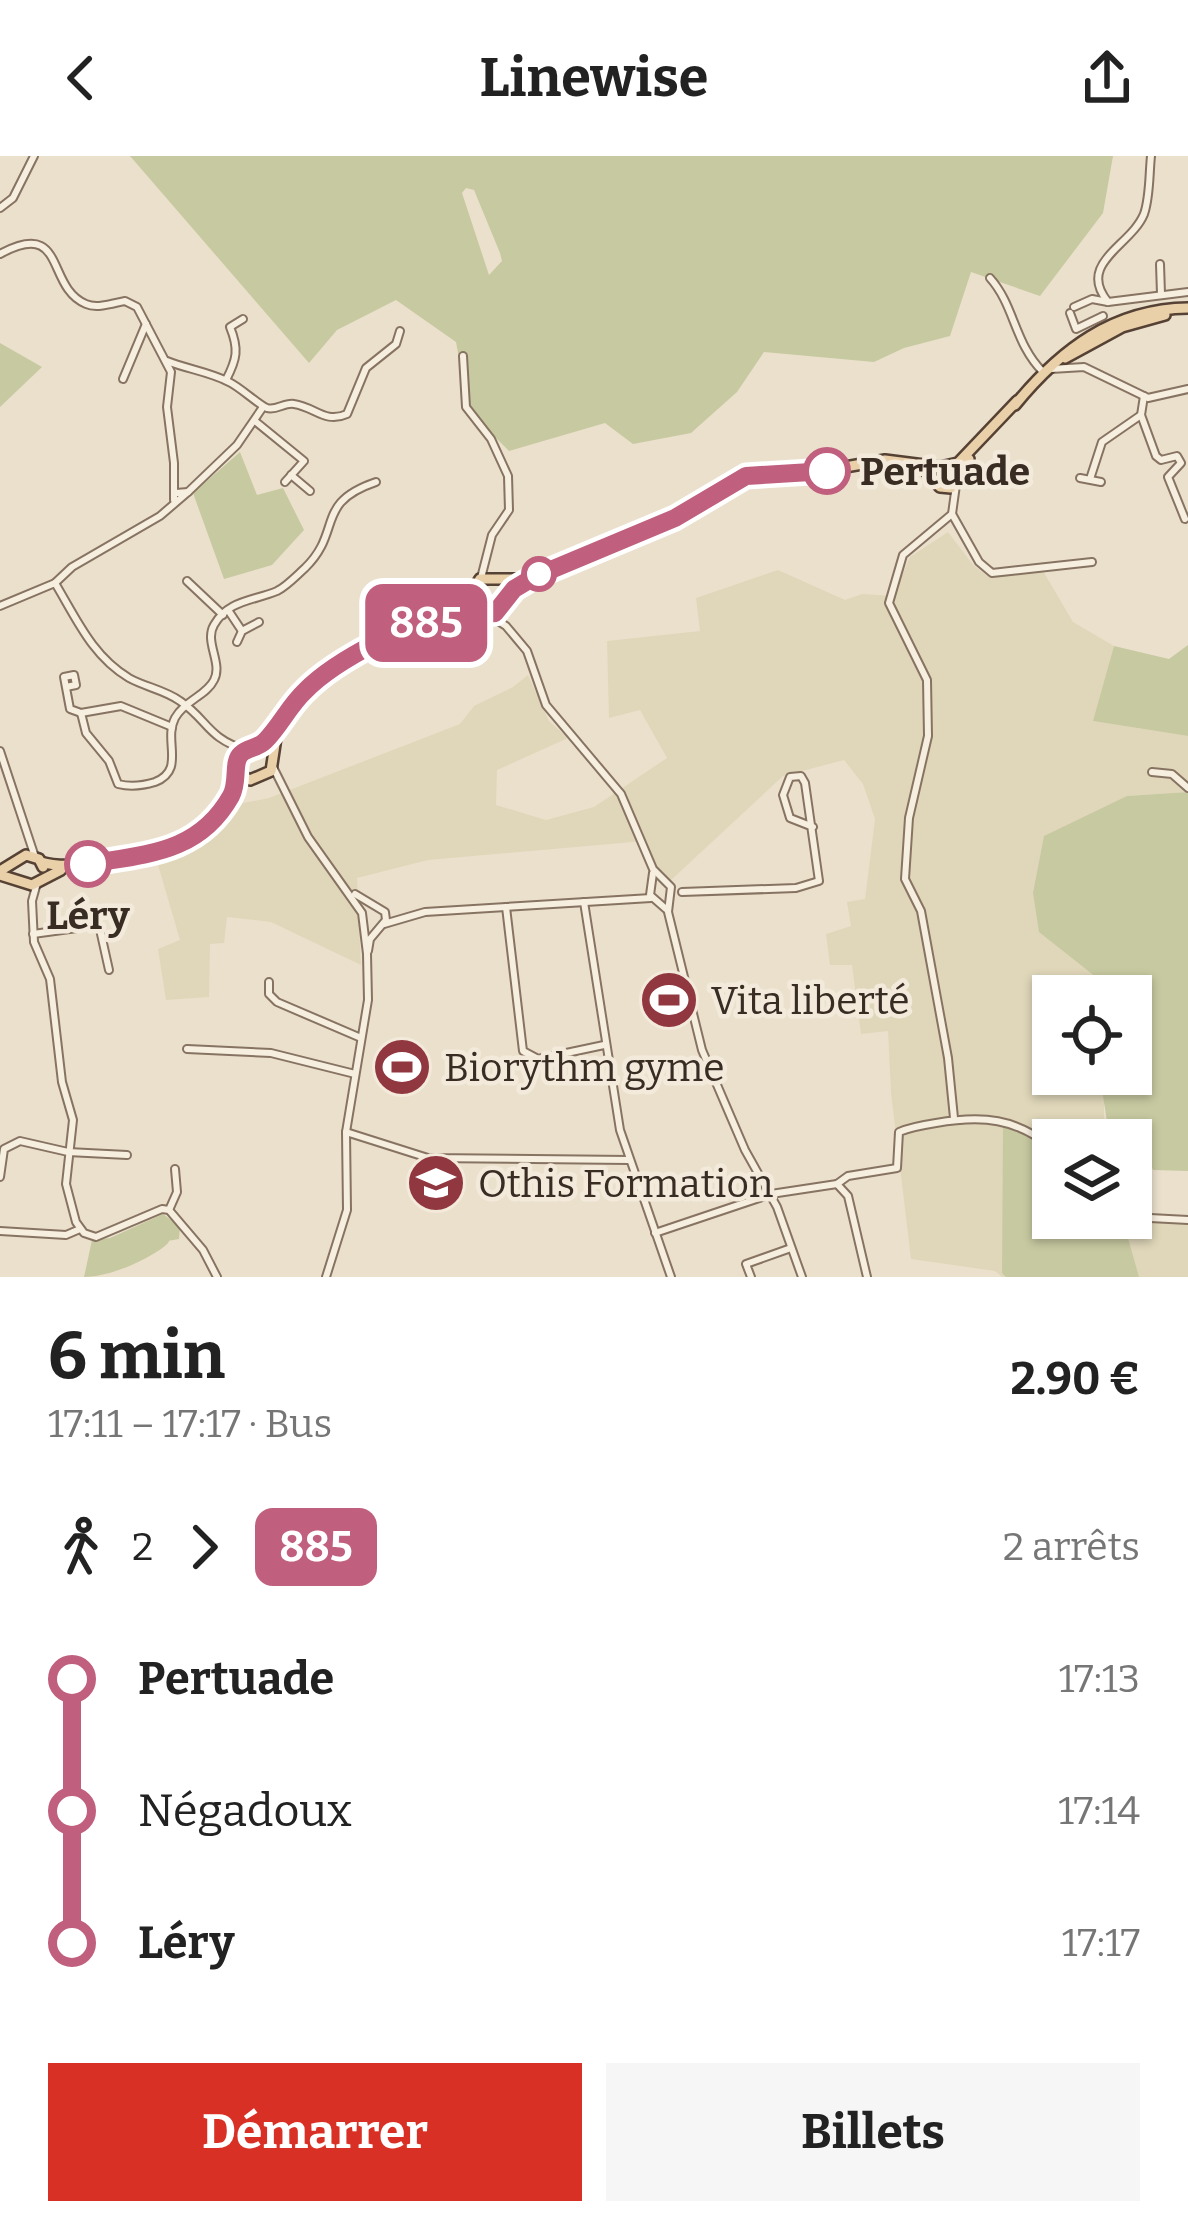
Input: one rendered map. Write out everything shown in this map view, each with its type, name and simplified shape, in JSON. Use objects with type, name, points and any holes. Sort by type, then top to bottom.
[{"type":"main road","points":[[1044,372],[1122,327],[1188,309]]},
{"type":"main road","points":[[0,873],[18,861],[38,859],[62,866],[135,857],[199,836],[220,813],[238,774],[236,760],[280,724],[299,696],[322,676],[384,640],[445,614],[490,580],[534,577],[675,518],[746,476],[902,461],[947,476],[1064,352],[1103,322],[1188,309]]},
{"type":"main road","points":[[445,614],[477,610],[489,614],[534,577]]},
{"type":"main road","points":[[490,580],[504,604]]},
{"type":"main road","points":[[470,596],[477,610]]},
{"type":"main road","points":[[0,873],[20,882],[39,880],[53,872],[172,851],[201,839],[250,780],[264,777],[280,724]]},
{"type":"main road","points":[[252,749],[272,761]]},
{"type":"main road","points":[[238,774],[250,780]]},
{"type":"main road","points":[[38,859],[39,880]]},
{"type":"main road","points":[[18,861],[20,882]]},
{"type":"street","points":[[0,208],[13,198],[34,156]]},
{"type":"street","points":[[1150,156],[1144,213],[1100,267],[1100,288],[1108,302],[1103,322],[1076,329],[1072,310],[1092,299],[1108,302],[1188,292]]},
{"type":"street","points":[[0,254],[23,242],[35,242],[49,254],[81,302],[94,306],[130,302],[174,367],[226,380],[272,409],[293,403],[330,419],[341,418],[366,368],[396,344],[400,331]]},
{"type":"street","points":[[1160,264],[1161,294]]},
{"type":"street","points":[[990,278],[1006,301],[1014,332],[1044,372],[1076,365],[1157,399],[1188,389]]},
{"type":"street","points":[[226,380],[238,346],[230,326],[243,319]]},
{"type":"street","points":[[123,379],[146,324]]},
{"type":"street","points":[[463,356],[466,407],[491,439],[508,476],[509,510],[492,536],[485,562],[490,580]]},
{"type":"street","points":[[174,367],[166,407],[175,496]]},
{"type":"street","points":[[1144,396],[1141,415],[1156,456],[1161,460],[1177,456],[1181,463],[1168,477],[1185,519]]},
{"type":"street","points":[[0,606],[55,583],[72,567],[160,516],[175,496],[188,491],[237,445],[263,407]]},
{"type":"street","points":[[1090,479],[1102,442],[1141,415]]},
{"type":"street","points":[[255,421],[304,460],[288,479],[310,491]]},
{"type":"street","points":[[947,476],[956,504],[952,514],[903,555],[890,603],[927,680],[928,736],[909,818],[905,878],[921,911],[954,1118]]},
{"type":"street","points":[[1080,478],[1101,482]]},
{"type":"street","points":[[81,713],[86,733],[109,761],[114,781],[126,786],[159,780],[170,772],[172,727],[184,704],[213,683],[211,635],[225,613],[238,602],[281,590],[323,548],[328,518],[336,507],[352,490],[376,482]]},
{"type":"street","points":[[952,514],[979,562],[992,573],[1092,562]]},
{"type":"street","points":[[187,581],[242,632]]},
{"type":"street","points":[[55,583],[90,643],[110,664],[184,704],[206,730],[226,743],[252,749]]},
{"type":"street","points":[[504,604],[506,626]]},
{"type":"street","points":[[489,614],[527,651],[551,714],[620,794],[653,869],[654,888]]},
{"type":"street","points":[[237,642],[242,632],[259,622]]},
{"type":"street","points":[[66,687],[70,709],[81,713],[121,706],[172,727]]},
{"type":"street","points":[[226,743],[236,760]]},
{"type":"street","points":[[0,751],[25,834],[38,859]]},
{"type":"street","points":[[272,761],[308,837],[347,888],[362,917],[367,954],[368,1000],[346,1132],[346,1210],[326,1277]]},
{"type":"street","points":[[1152,772],[1172,774],[1188,788]]},
{"type":"street","points":[[264,777],[280,784]]},
{"type":"street","points":[[668,897],[682,892],[815,885],[821,875],[808,826],[804,780],[790,777],[783,789],[786,809],[792,821],[808,826]]},
{"type":"street","points":[[18,861],[25,834]]},
{"type":"street","points":[[39,880],[32,901],[33,934],[49,976],[62,1082],[73,1120],[66,1184],[80,1228],[90,1236],[103,1236],[169,1210]]},
{"type":"street","points":[[20,882],[32,901]]},
{"type":"street","points":[[347,888],[371,904],[406,915]]},
{"type":"street","points":[[654,888],[668,897]]},
{"type":"street","points":[[654,888],[668,897]]},
{"type":"street","points":[[380,927],[406,915],[640,897],[654,888]]},
{"type":"street","points":[[668,897],[706,1064],[771,1194],[802,1277]]},
{"type":"street","points":[[584,902],[604,1045],[629,1160],[671,1277]]},
{"type":"street","points":[[362,917],[371,904]]},
{"type":"street","points":[[506,907],[523,1051],[538,1059],[604,1045]]},
{"type":"street","points":[[367,954],[370,939],[386,916],[383,908]]},
{"type":"street","points":[[362,917],[380,927]]},
{"type":"street","points":[[33,934],[99,925],[110,970]]},
{"type":"street","points":[[269,982],[269,994],[277,1002],[361,1038]]},
{"type":"street","points":[[187,1049],[271,1053],[355,1074]]},
{"type":"street","points":[[655,1233],[771,1194],[897,1168],[899,1132],[954,1118],[990,1117],[1017,1123],[1032,1133]]},
{"type":"street","points":[[346,1132],[440,1159],[629,1160]]},
{"type":"street","points":[[0,1177],[4,1149],[20,1141],[68,1152],[128,1155]]},
{"type":"street","points":[[169,1210],[177,1192],[175,1169]]},
{"type":"street","points":[[837,1184],[848,1196],[867,1277]]},
{"type":"street","points":[[169,1210],[217,1277]]},
{"type":"street","points":[[1152,1218],[1188,1220]]},
{"type":"street","points":[[0,1231],[66,1235],[80,1228]]},
{"type":"street","points":[[751,1277],[746,1264],[791,1248]]},
{"type":"shaded area","points":[[948,532],[974,566],[990,578],[1043,571],[1073,622],[1114,646],[1094,721],[1188,736],[1188,792],[1127,796],[1085,965],[1096,975],[1032,975],[1032,1095],[1104,1095],[1104,1119],[1032,1119],[1032,1239],[1152,1239],[1152,1216],[1169,1224],[1188,1224],[1188,1277],[1002,1277],[995,1271],[911,1259],[888,1031],[861,1034],[852,965],[830,965],[826,934],[851,926],[847,902],[865,899],[875,819],[863,784],[844,760],[783,776],[670,881],[661,874],[644,841],[428,860],[357,878],[361,965],[271,922],[227,917],[224,943],[210,944],[209,997],[166,1000],[158,949],[180,940],[156,858],[176,856],[202,844],[238,804],[269,798],[460,724],[474,706],[528,675],[549,721],[568,738],[497,770],[496,805],[546,820],[594,807],[667,758],[640,710],[609,718],[607,641],[700,631],[696,598],[778,570],[845,600],[862,594],[893,596],[910,557]]},
{"type":"green space","points":[[130,156],[1113,156],[1103,213],[1040,296],[971,272],[950,336],[874,362],[764,352],[737,392],[691,433],[633,444],[605,423],[509,451],[469,411],[456,342],[396,300],[337,330],[309,363]],"holes":[[[466,188],[474,190],[502,261],[489,275],[462,193]]]},
{"type":"green space","points":[[0,343],[42,367],[0,407]]},
{"type":"green space","points":[[240,452],[257,495],[283,488],[304,530],[272,565],[224,579],[193,493]]},
{"type":"green space","points":[[1188,645],[1188,736],[1093,721],[1114,646],[1169,659]]},
{"type":"green space","points":[[1188,792],[1188,1171],[1153,1170],[1152,1119],[1107,1119],[1103,1095],[1152,1095],[1152,975],[1093,975],[1039,932],[1033,893],[1044,836],[1127,796]]},
{"type":"green space","points":[[1003,1124],[1015,1126],[1032,1139],[1032,1239],[1128,1239],[1139,1277],[1006,1277],[1002,1273]]},
{"type":"green space","points":[[163,1214],[180,1227],[179,1239],[124,1268],[84,1277],[92,1240],[110,1238]]},
{"type":"bus line","name":"885","points":[[88,864],[172,847],[199,836],[235,788],[236,760],[242,753],[261,745],[312,684],[384,640],[445,614],[495,613],[514,589],[534,577],[675,518],[746,476],[827,471]]},
{"type":"place","name":"Pertuade","points":[[827,471]]},
{"type":"place","name":"Léry","points":[[88,864]]},
{"type":"place","name":"Vita liberté","points":[[669,1000]]},
{"type":"place","name":"Biorythm gyme","points":[[402,1067]]},
{"type":"place","name":"Othis Formation","points":[[436,1183]]}]
